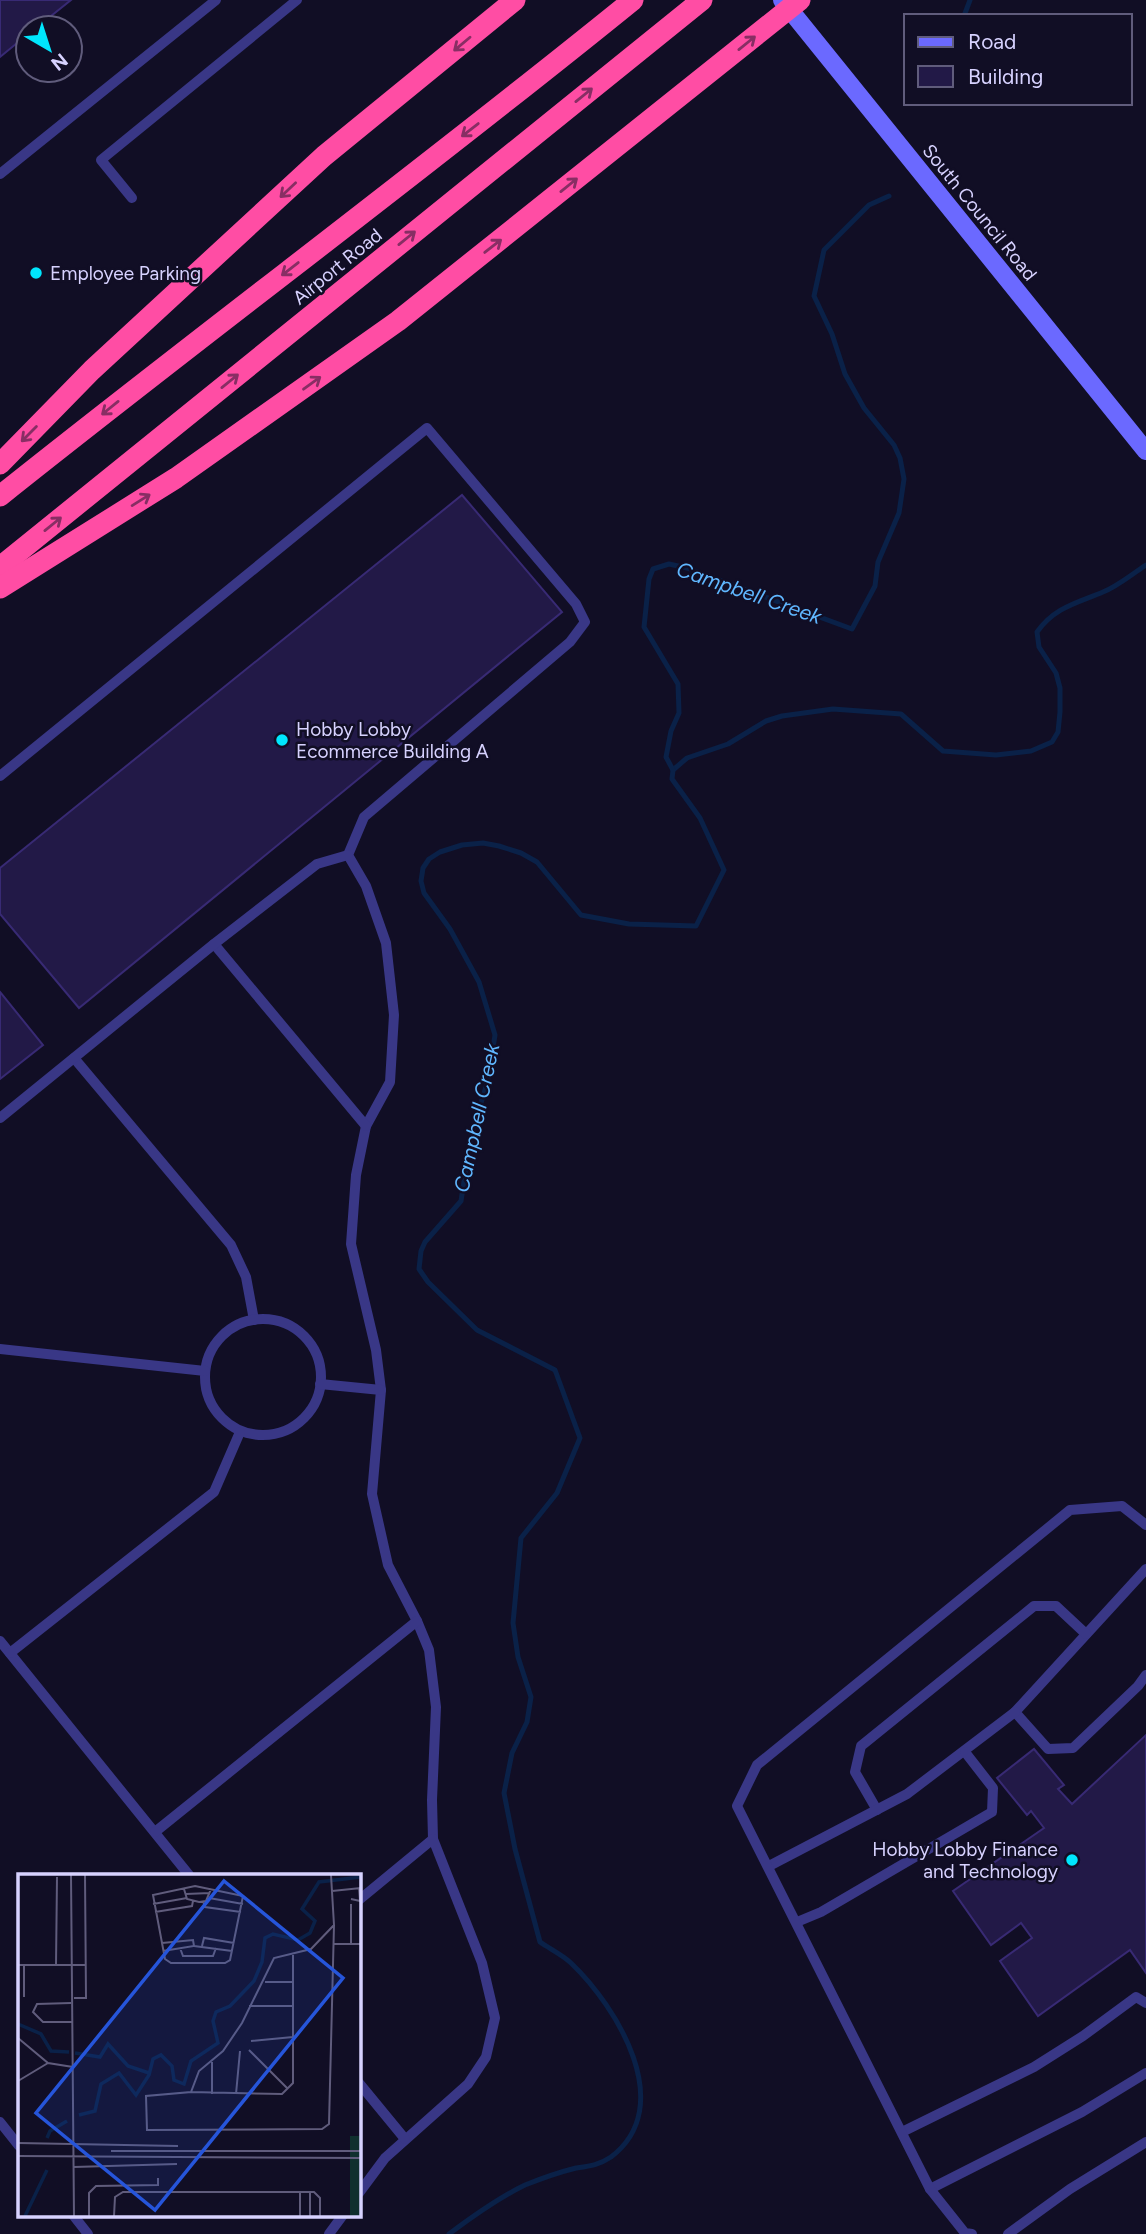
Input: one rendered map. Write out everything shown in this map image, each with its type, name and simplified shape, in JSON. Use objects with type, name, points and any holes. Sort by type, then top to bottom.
[{"type":"highway","points":[[0,464],[92,370],[324,156],[515,0]]},
{"type":"highway","name":"Airport Road","points":[[0,496],[633,0]]},
{"type":"highway","points":[[0,587],[176,478],[398,321],[790,3]]},
{"type":"highway","name":"Airport Road","points":[[0,567],[696,5]]},
{"type":"main road","name":"South Council Road","points":[[790,3],[1145,448]]},
{"type":"lane","points":[[0,174],[216,0]]},
{"type":"lane","points":[[132,198],[101,160],[297,0]]},
{"type":"lane","points":[[0,776],[427,428],[576,604],[585,622],[570,642],[364,817],[348,856]]},
{"type":"lane","points":[[0,1118],[317,864],[348,856]]},
{"type":"lane","points":[[348,856],[366,886],[386,943],[394,1015],[390,1082],[366,1126],[356,1175],[351,1244],[376,1350],[381,1390],[372,1494],[388,1565],[417,1620],[429,1650],[436,1707],[433,1839],[482,1963],[495,2018],[486,2057],[468,2084],[385,2158],[360,2192]]},
{"type":"lane","points":[[214,944],[366,1126]]},
{"type":"lane","points":[[74,1058],[231,1245],[246,1277],[254,1320]]},
{"type":"lane","points":[[269,1319],[298,1330],[309,1341],[320,1369],[320,1384],[315,1402],[304,1417],[289,1428],[272,1434],[240,1432],[222,1418],[212,1404],[206,1388],[205,1371],[209,1357],[221,1338],[239,1324],[254,1320],[269,1319]]},
{"type":"lane","points":[[0,1349],[205,1371]]},
{"type":"lane","points":[[320,1384],[381,1390]]},
{"type":"lane","points":[[10,1653],[214,1492],[240,1432]]},
{"type":"lane","points":[[972,2234],[965,2233],[930,2189],[737,1806],[757,1765],[1070,1510],[1122,1506],[1146,1525]]},
{"type":"lane","points":[[769,1866],[907,1794],[965,1752],[1015,1712],[1146,1569]]},
{"type":"lane","points":[[877,1810],[855,1772],[861,1746],[1034,1606],[1056,1606],[1086,1634]]},
{"type":"lane","points":[[155,1832],[417,1620]]},
{"type":"lane","points":[[0,1641],[188,1874]]},
{"type":"lane","points":[[1015,1712],[1048,1749],[1073,1748],[1138,1686],[1146,1675]]},
{"type":"lane","points":[[797,1922],[821,1912],[992,1812],[993,1788],[965,1752]]},
{"type":"lane","points":[[360,1899],[433,1839]]},
{"type":"lane","points":[[902,2132],[1034,2067],[1083,2036],[1136,1997],[1146,2003]]},
{"type":"lane","points":[[930,2189],[1082,2112],[1146,2073]]},
{"type":"lane","points":[[360,2084],[405,2139]]},
{"type":"lane","points":[[0,2122],[18,2145]]},
{"type":"lane","points":[[1008,2234],[1070,2189],[1146,2142]]},
{"type":"lane","points":[[74,2216],[89,2234]]},
{"type":"lane","points":[[329,2234],[342,2216]]},
{"type":"building","points":[[0,0],[71,0],[54,14],[14,14],[14,46],[0,57]]},
{"type":"building","name":"Hobby Lobby Ecommerce Building A","points":[[462,495],[562,612],[79,1008],[0,914],[0,868]]},
{"type":"building","points":[[0,992],[43,1045],[0,1079]]},
{"type":"building","name":"Hobby Lobby Finance and Technology","points":[[1146,1735],[1146,1973],[1130,1950],[1038,2016],[1000,1961],[1032,1938],[1021,1923],[991,1945],[953,1891],[1044,1828],[1031,1811],[1027,1815],[997,1778],[1034,1749],[1064,1785],[1058,1789],[1072,1804]]},
{"type":"waterway","name":"Campbell Creek","points":[[965,14],[970,0]]},
{"type":"waterway","name":"Campbell Creek","points":[[449,2234],[495,2201],[525,2185],[611,2157],[630,2136],[639,2111],[640,2085],[622,2030],[606,2005],[571,1963],[540,1942],[515,1849],[504,1793],[512,1753],[527,1722],[531,1697],[518,1657],[513,1623],[521,1538],[557,1493],[580,1438],[555,1370],[477,1330],[428,1282],[419,1269],[425,1242],[461,1201],[471,1136],[488,1080],[495,1035],[479,982],[450,929],[424,893],[421,881],[423,868],[429,859],[440,852],[462,845],[483,843],[499,846],[537,862],[581,915],[629,924],[696,926],[724,870],[700,818],[672,779],[673,770],[666,757],[671,731],[679,713],[678,684],[644,627],[649,579],[653,569],[669,564],[687,568],[852,629],[875,586],[878,562],[899,513],[904,479],[894,445],[864,408],[845,374],[832,334],[814,296],[824,250],[869,205],[889,196]]},
{"type":"waterway","points":[[673,770],[687,758],[728,744],[766,721],[782,716],[833,709],[901,714],[943,751],[996,755],[1031,751],[1052,742],[1058,732],[1060,688],[1056,673],[1039,647],[1037,632],[1059,611],[1109,589],[1146,565]]},
{"type":"place","name":"Employee Parking","points":[[36,273]]},
{"type":"place","name":"Hobby Lobby Ecommerce Building A","points":[[282,740]]},
{"type":"place","name":"Hobby Lobby Finance and Technology","points":[[1072,1860]]}]
